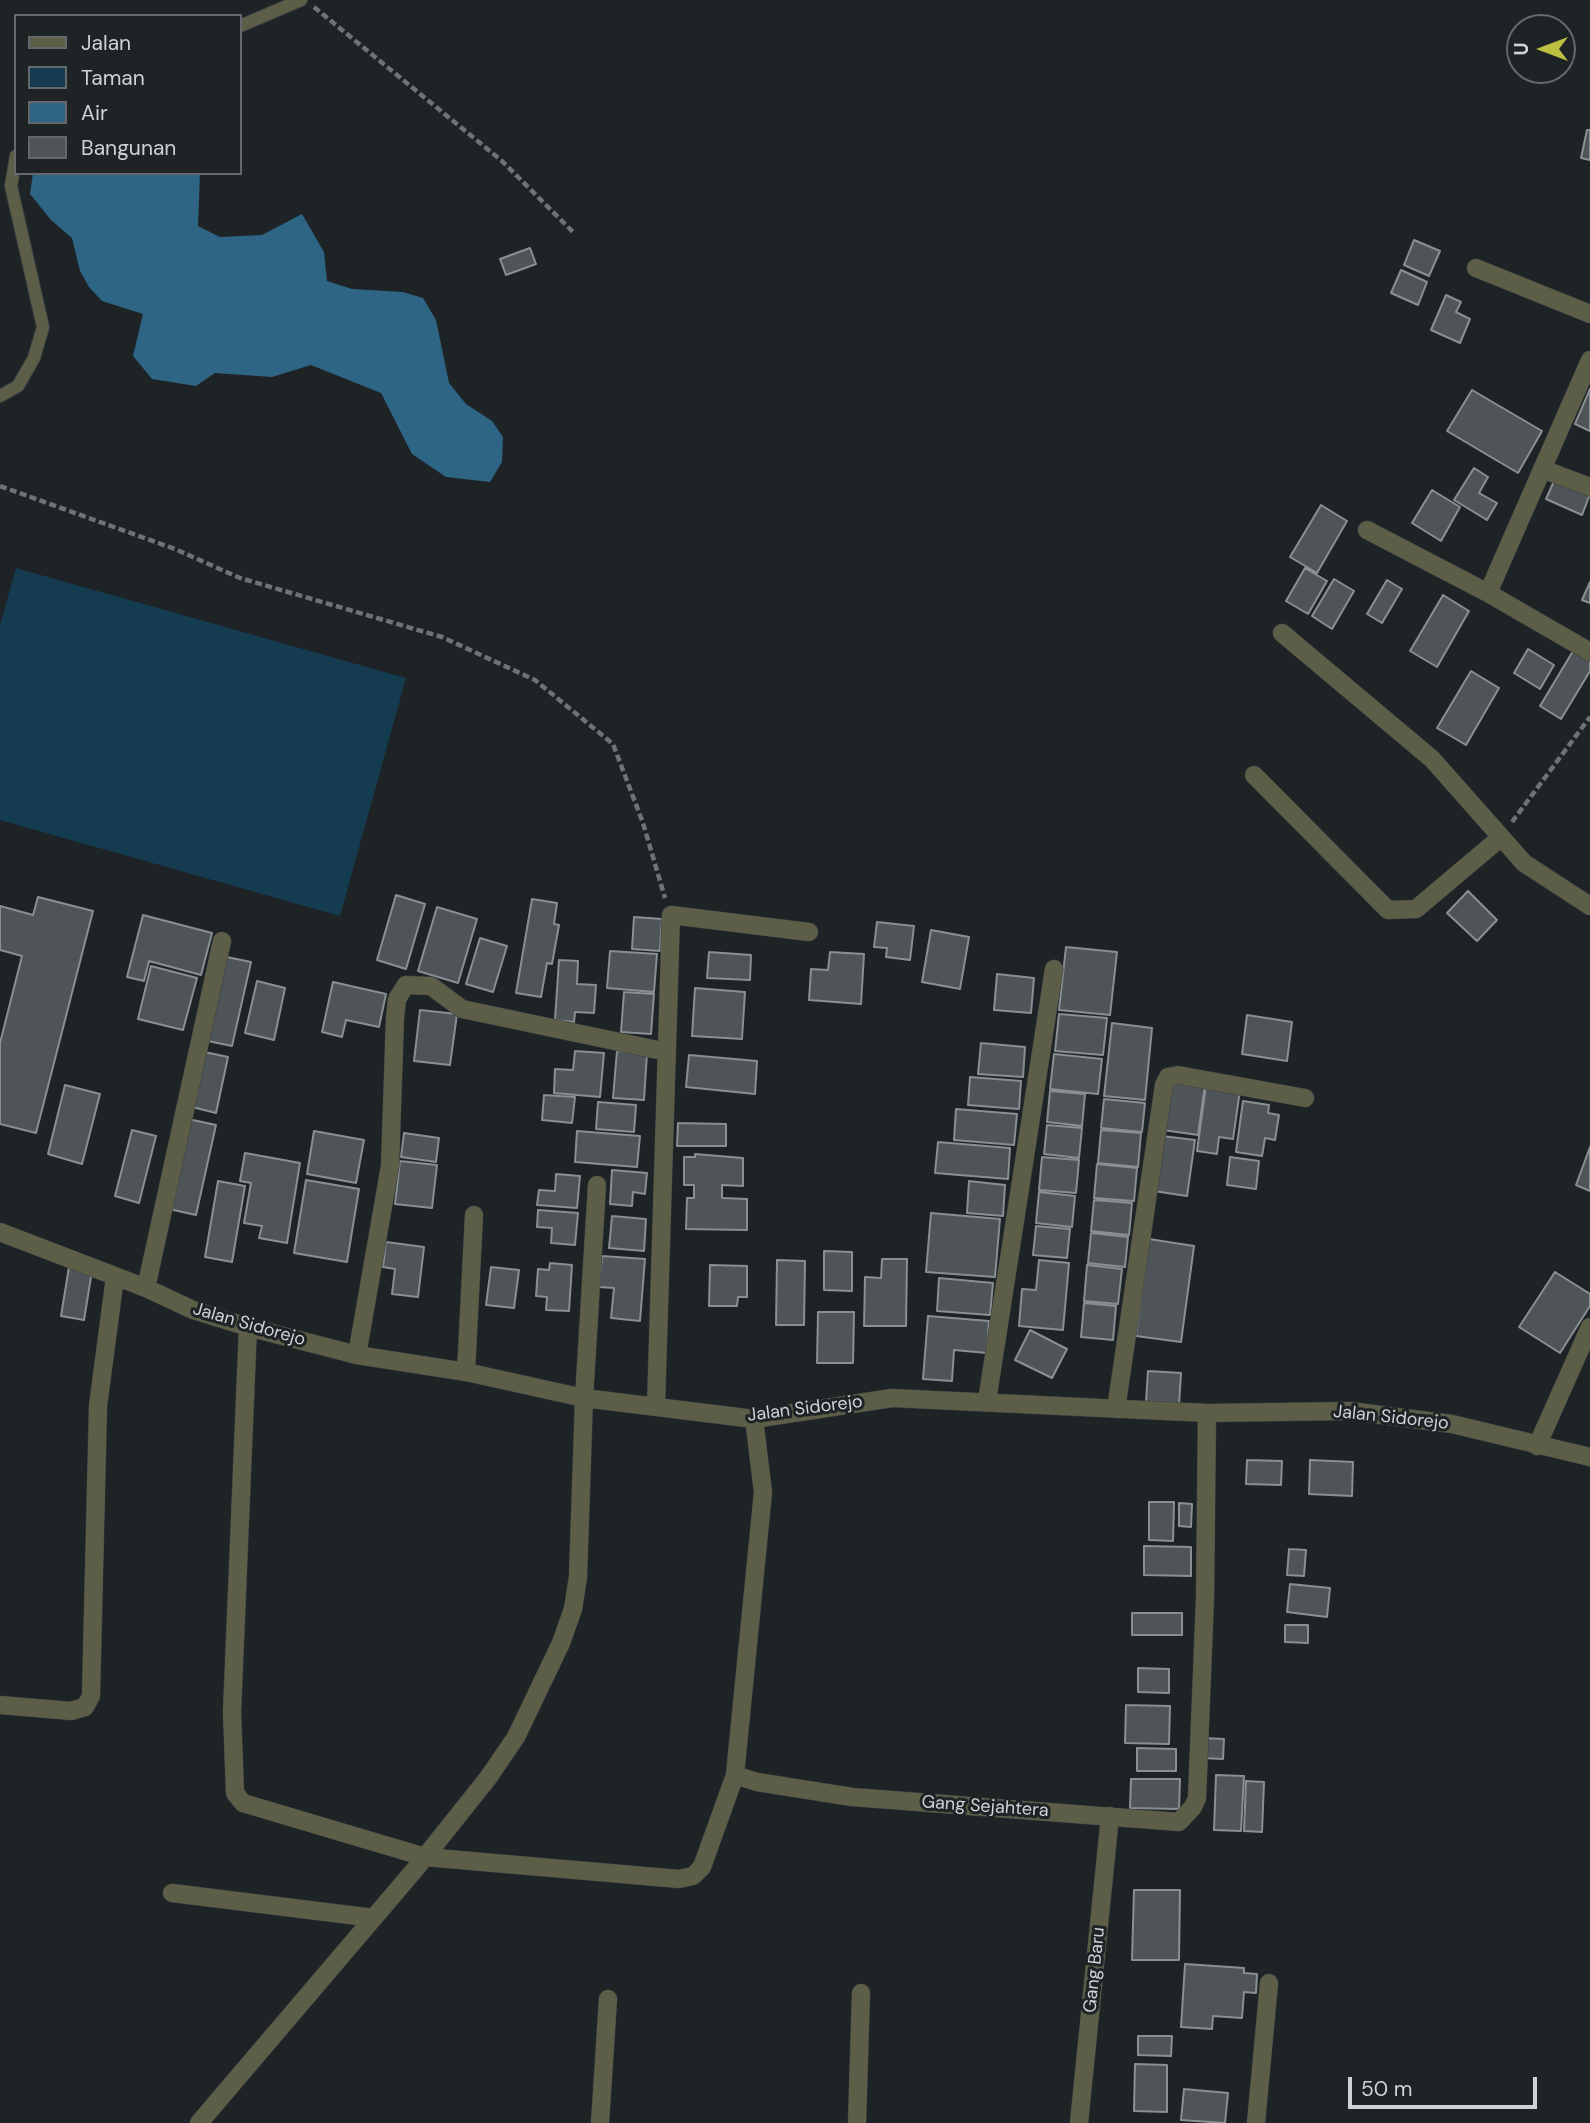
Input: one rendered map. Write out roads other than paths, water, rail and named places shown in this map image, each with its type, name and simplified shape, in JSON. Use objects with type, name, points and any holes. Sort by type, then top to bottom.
[{"type":"street","points":[[1476,268],[1590,314]]},
{"type":"street","points":[[1488,593],[1590,360]]},
{"type":"street","points":[[1542,469],[1590,487]]},
{"type":"street","points":[[1367,530],[1488,593],[1590,652]]},
{"type":"street","points":[[1282,633],[1432,759],[1499,839],[1524,863],[1590,906]]},
{"type":"street","points":[[1254,775],[1388,910],[1416,909],[1499,839]]},
{"type":"street","points":[[656,1406],[671,915],[809,932]]},
{"type":"street","points":[[146,1288],[222,941]]},
{"type":"street","points":[[987,1401],[1055,969]]},
{"type":"street","points":[[358,1355],[390,1166],[395,1017],[397,999],[406,985],[431,986],[463,1009],[667,1052]]},
{"type":"street","points":[[1116,1409],[1164,1085],[1168,1077],[1178,1075],[1305,1098]]},
{"type":"street","points":[[199,2123],[425,1857],[516,1737],[561,1643],[573,1609],[581,1541],[584,1398],[597,1185]]},
{"type":"street","points":[[466,1372],[474,1215]]},
{"type":"street","name":"Jalan Sidorejo","points":[[0,1232],[146,1288],[193,1310],[248,1327],[358,1355],[466,1372],[584,1398],[754,1419],[892,1398],[987,1401],[1030,1407],[1207,1413],[1349,1411],[1452,1424],[1590,1457]]},
{"type":"street","points":[[0,1705],[71,1711],[85,1707],[91,1696],[98,1406],[115,1277]]},
{"type":"street","points":[[248,1327],[232,1712],[234,1793],[243,1803],[425,1857],[679,1879],[693,1876],[702,1867],[735,1775],[763,1492],[754,1419]]},
{"type":"street","points":[[1537,1446],[1590,1327]]},
{"type":"street","name":"Gang Sejahtera","points":[[735,1775],[757,1782],[852,1797],[1180,1822],[1193,1808],[1197,1798],[1205,1598],[1207,1413]]},
{"type":"street","name":"Gang Baru","points":[[1079,2123],[1110,1816]]},
{"type":"street","points":[[172,1893],[374,1918]]},
{"type":"street","points":[[1256,2123],[1269,1983]]},
{"type":"street","points":[[857,2123],[861,1993]]},
{"type":"street","points":[[600,2123],[608,1999]]},
{"type":"lane","points":[[242,25],[303,0]]},
{"type":"lane","points":[[0,397],[18,386],[34,358],[43,327],[11,186],[14,168]]},
{"type":"water","points":[[33,175],[200,175],[198,226],[220,237],[262,235],[302,214],[324,252],[327,281],[352,289],[403,292],[423,298],[436,320],[449,383],[466,404],[492,421],[503,437],[502,462],[490,482],[446,477],[412,454],[381,393],[311,365],[272,377],[215,373],[196,386],[152,379],[133,356],[143,314],[102,301],[89,287],[80,271],[72,238],[51,220],[30,194]]}]
